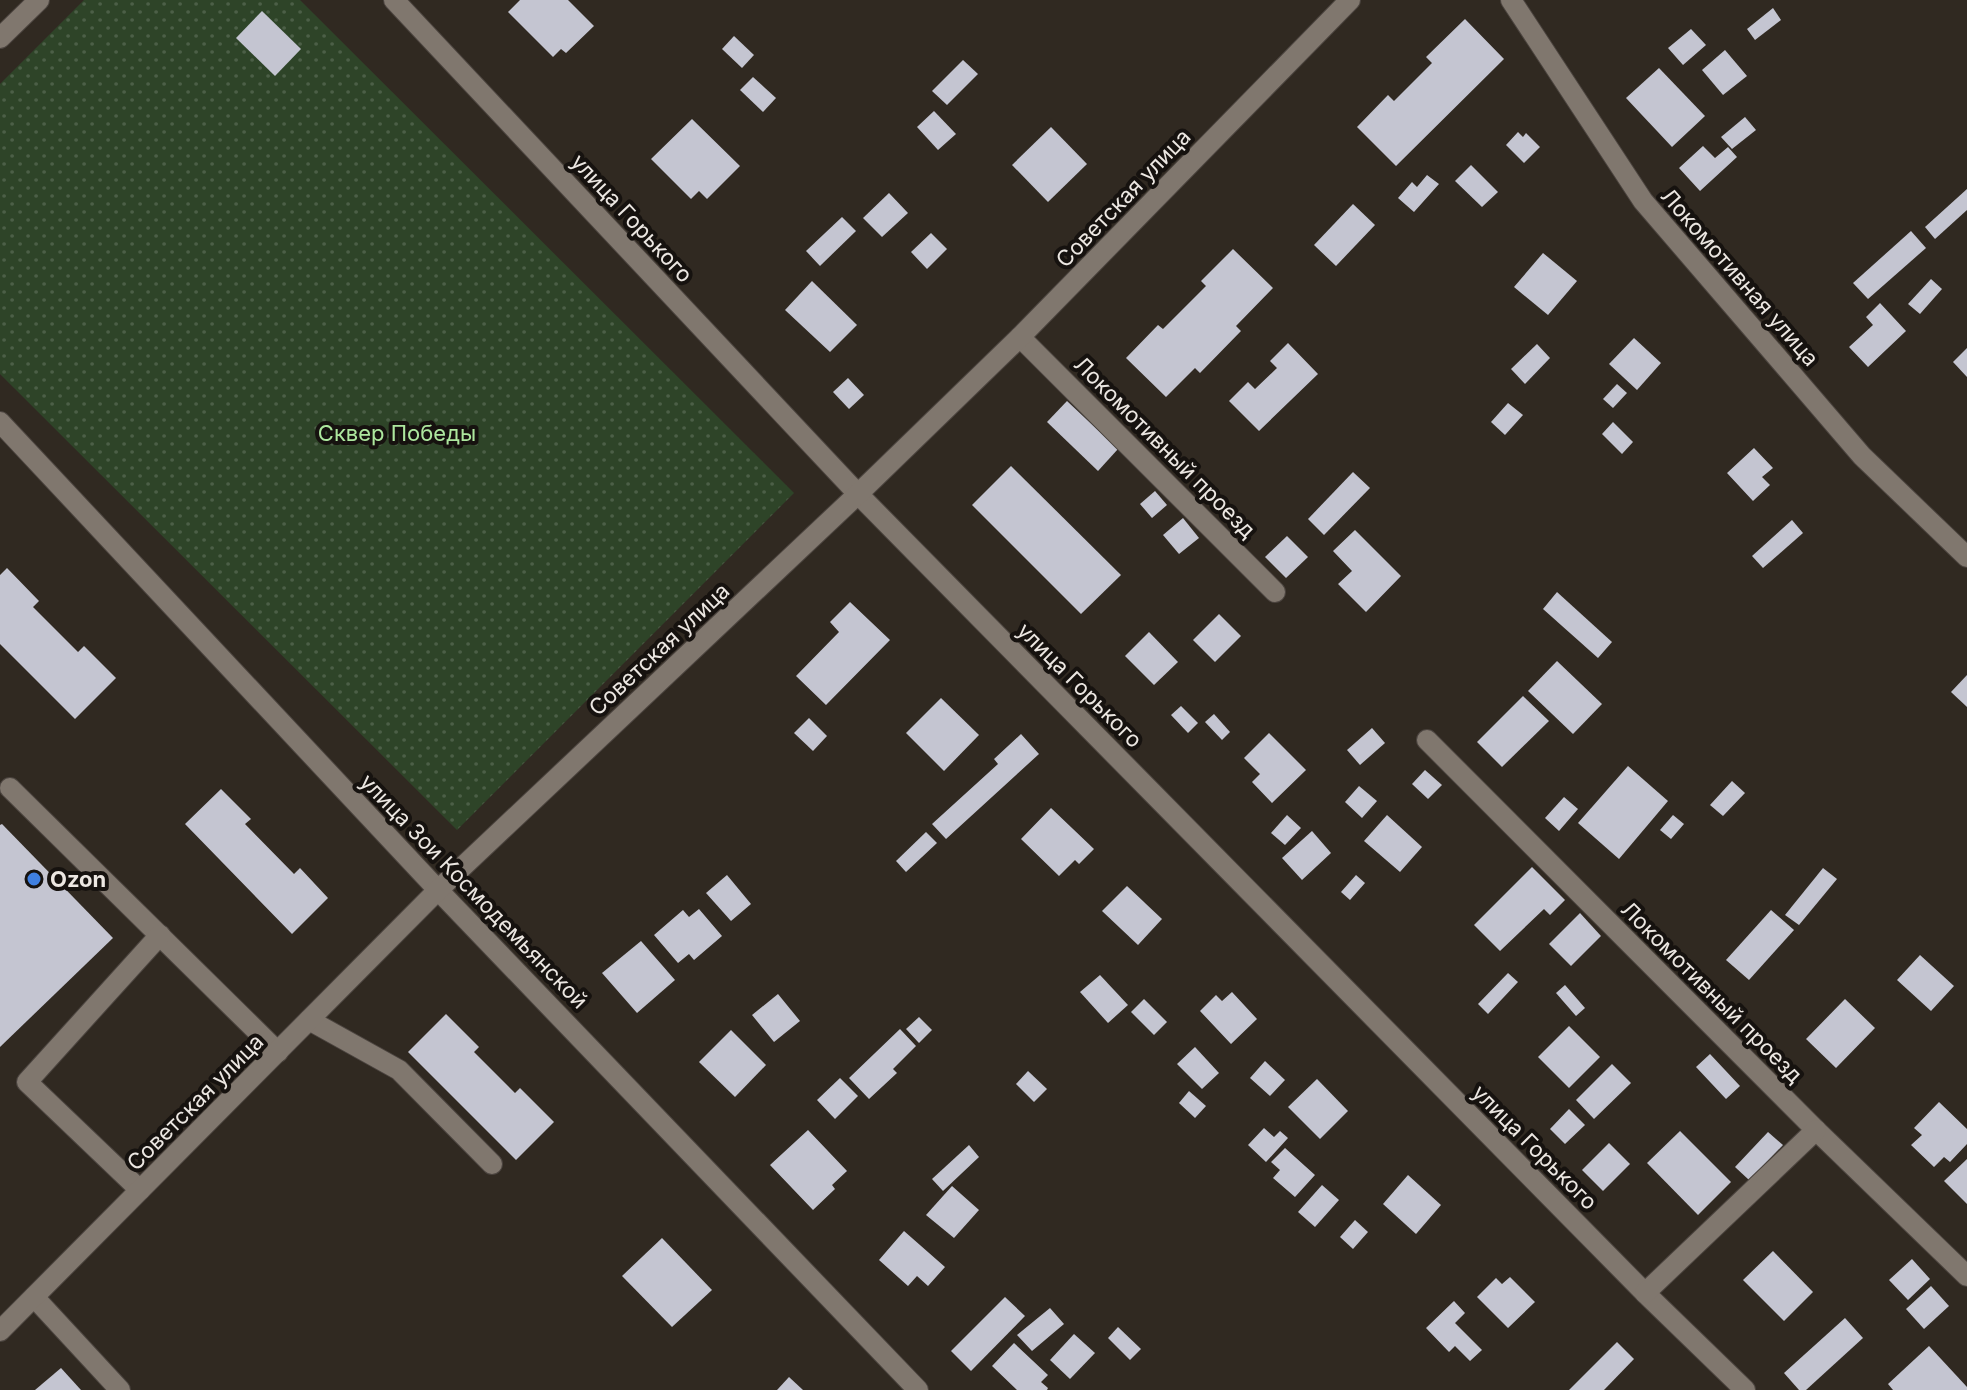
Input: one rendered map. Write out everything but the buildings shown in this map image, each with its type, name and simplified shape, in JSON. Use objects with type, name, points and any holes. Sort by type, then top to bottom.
[{"type":"street","points":[[0,38],[39,0]]},
{"type":"street","name":"улица Горького","points":[[394,0],[858,494],[1645,1293],[1745,1390]]},
{"type":"street","name":"Советская улица","points":[[0,1331],[438,890],[1020,337],[1350,0]]},
{"type":"street","name":"Локомотивная улица","points":[[1511,0],[1643,201],[1862,456],[1967,557]]},
{"type":"street","name":"Локомотивный проезд","points":[[1020,337],[1275,592]]},
{"type":"street","name":"улица Зои Космодемьянской","points":[[0,422],[438,890],[918,1390]]},
{"type":"street","name":"Локомотивный проезд","points":[[1427,740],[1816,1130],[1967,1276]]},
{"type":"street","points":[[10,788],[278,1052]]},
{"type":"street","points":[[140,1190],[27,1082],[160,935]]},
{"type":"street","points":[[309,1020],[399,1070],[492,1164]]},
{"type":"street","points":[[1645,1293],[1816,1130]]},
{"type":"street","points":[[34,1297],[120,1390]]},
{"type":"green space","name":"Сквер Победы","points":[[84,0],[300,0],[794,493],[457,830],[0,374],[0,84]]},
{"type":"place","name":"Ozon","points":[[34,879]]}]
